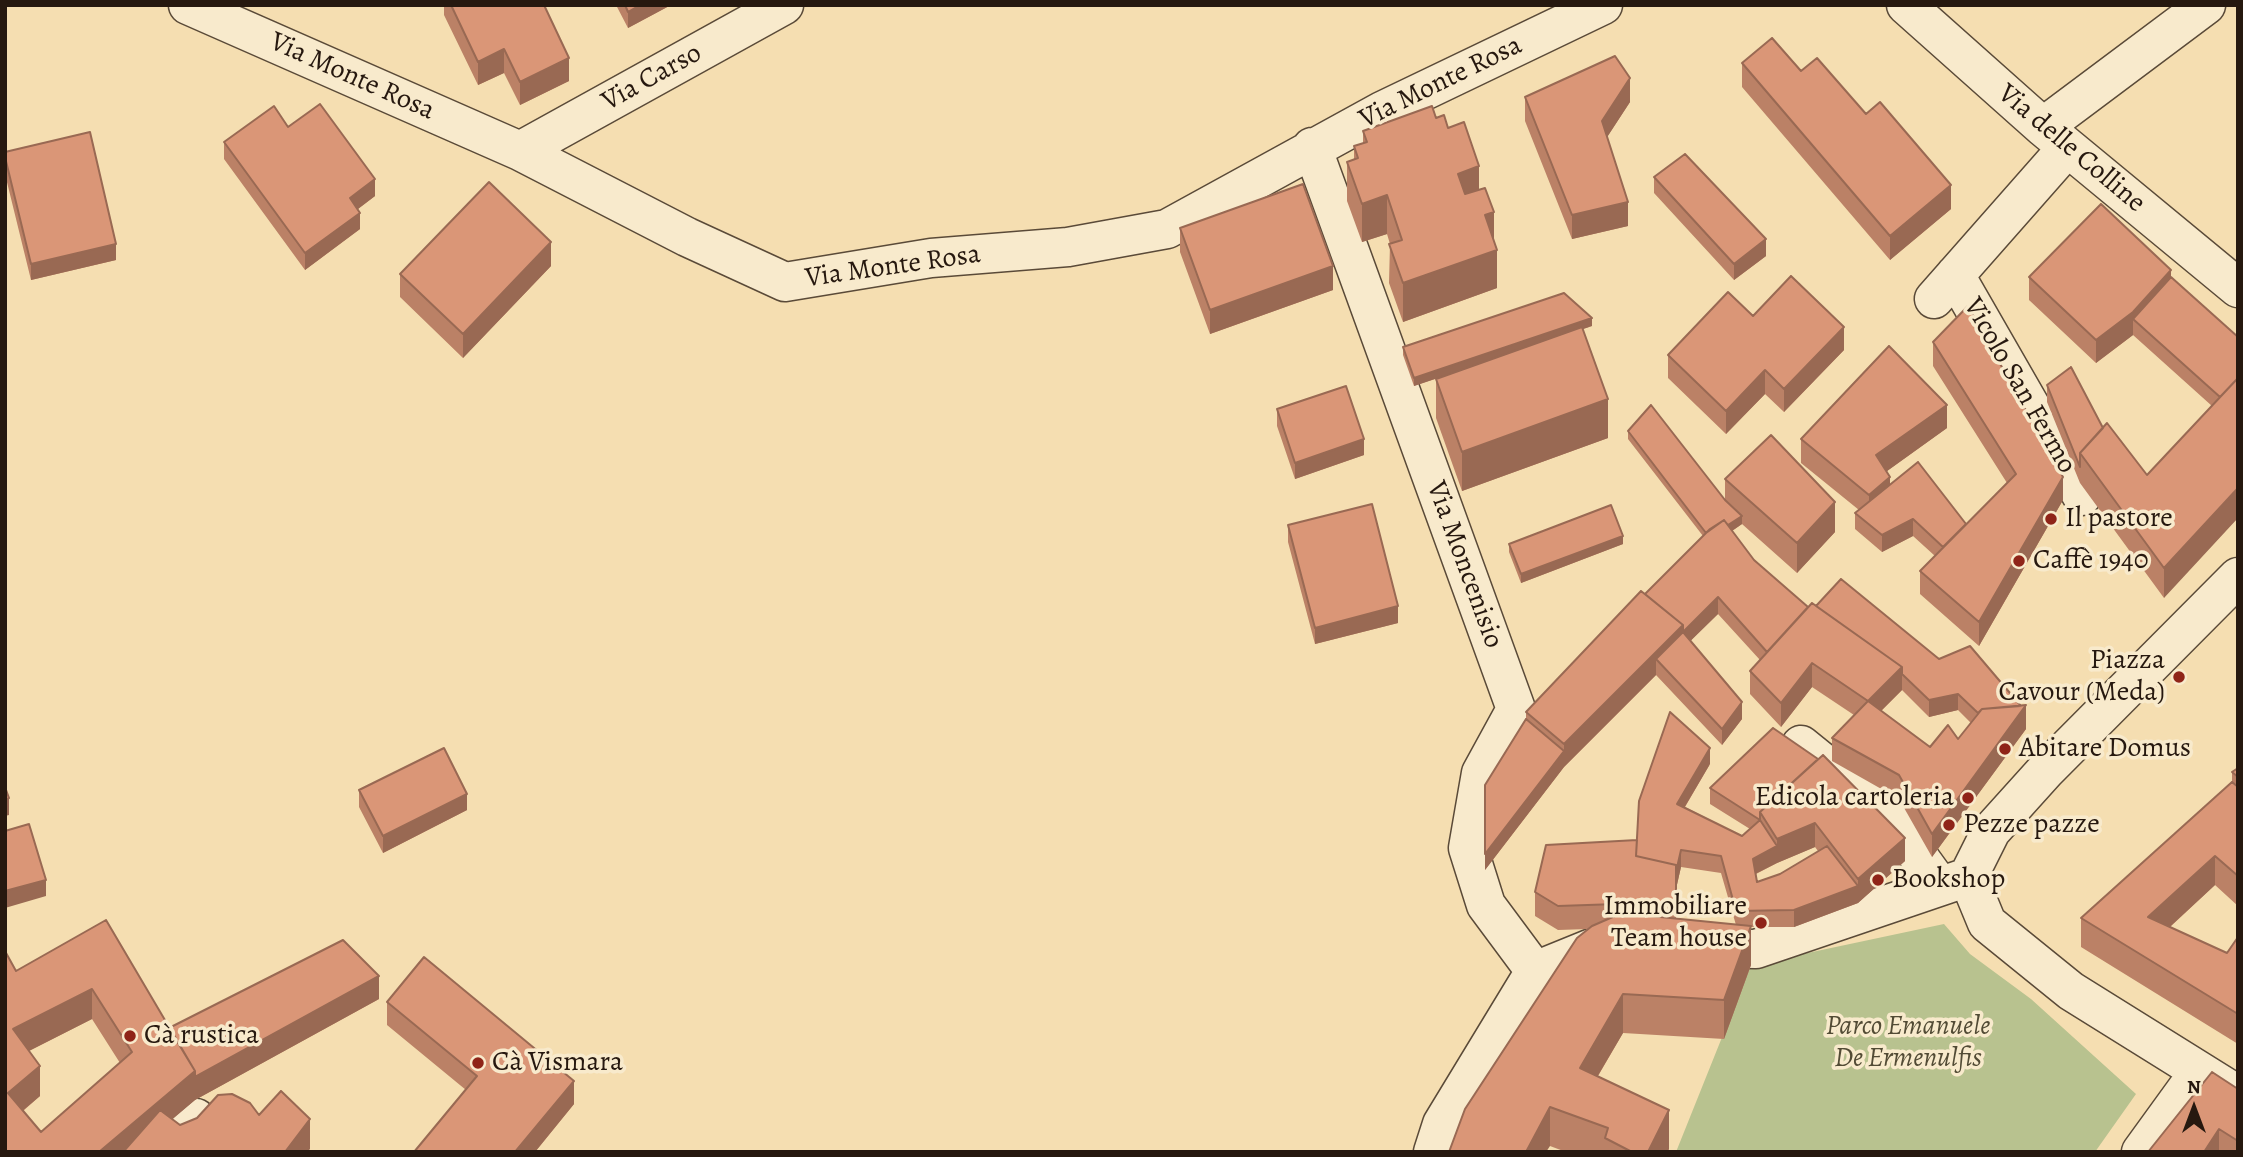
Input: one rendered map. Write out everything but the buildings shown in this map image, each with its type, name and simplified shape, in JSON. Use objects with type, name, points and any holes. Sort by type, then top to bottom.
[{"type":"street","name":"Via Monte Rosa","points":[[188,5],[520,151],[785,282],[931,258],[1068,247],[1167,229],[1312,147],[1603,5]]},
{"type":"street","name":"Via Carso","points":[[520,151],[784,5]]},
{"type":"street","name":"Via delle Colline","points":[[1906,5],[2055,138],[2238,288]]},
{"type":"street","name":"Vicolo San Fermo","points":[[2082,496],[1945,287],[2055,138],[2206,5]]},
{"type":"street","name":"Via Moncenisio","points":[[1312,147],[1516,709],[1481,773],[1468,848],[1486,905],[1535,971]]},
{"type":"street","points":[[1433,1152],[1442,1124],[1535,971],[1599,945],[1756,949],[1954,881],[1991,831],[2046,770],[2229,587]]},
{"type":"street","points":[[1801,746],[1891,817],[1954,881],[1987,923],[2071,990],[2238,1096]]},
{"type":"street","points":[[2141,1152],[2199,1072]]},
{"type":"street","points":[[143,1152],[170,1127],[196,1118]]},
{"type":"green space","name":"Parco Emanuele De Ermenulfis","points":[[1944,924],[1970,954],[2031,999],[2136,1094],[2095,1152],[1676,1152],[1751,965]]},
{"type":"place","name":"Il pastore","points":[[2051,519]]},
{"type":"place","name":"Caffè 1940","points":[[2019,561]]},
{"type":"place","name":"Piazza Cavour (Meda)","points":[[2179,677]]},
{"type":"place","name":"Abitare Domus","points":[[2005,749]]},
{"type":"place","name":"Edicola cartoleria","points":[[1968,798]]},
{"type":"place","name":"Pezze pazze","points":[[1949,825]]},
{"type":"place","name":"Bookshop","points":[[1878,880]]},
{"type":"place","name":"Immobiliare Team house","points":[[1761,923]]},
{"type":"place","name":"Cà rustica","points":[[130,1036]]},
{"type":"place","name":"Cà Vismara","points":[[478,1063]]}]
